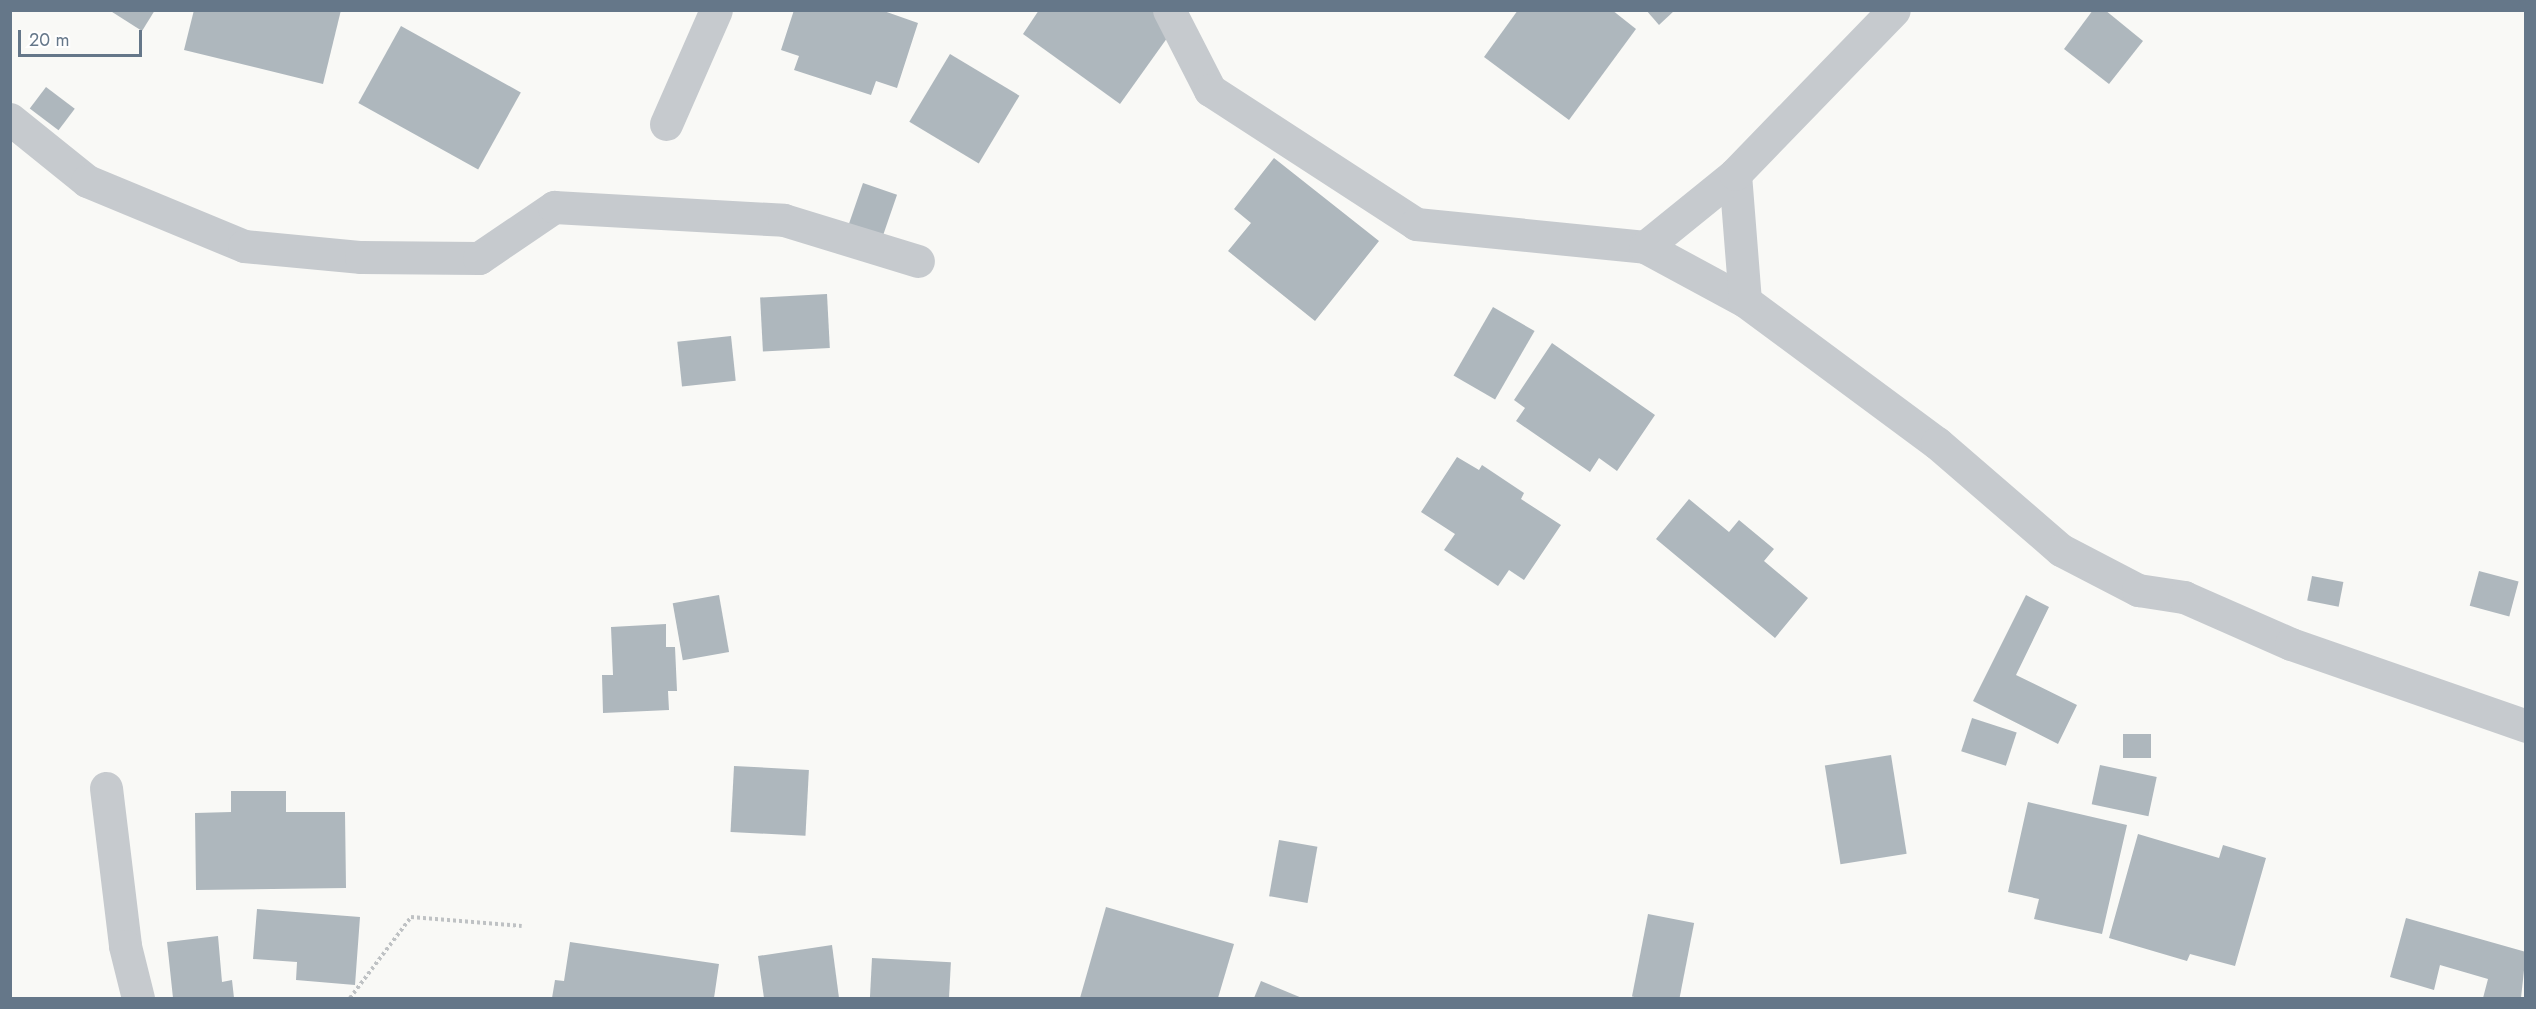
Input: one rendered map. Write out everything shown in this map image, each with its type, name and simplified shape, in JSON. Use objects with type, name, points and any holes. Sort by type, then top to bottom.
[{"type":"street","points":[[666,124],[716,10]]},
{"type":"street","points":[[1169,10],[1210,90],[1416,224],[1645,247],[1745,302],[1937,443],[2061,549],[2138,590],[2184,597],[2291,644],[2526,726]]},
{"type":"street","points":[[1645,247],[1735,174],[1894,10]]},
{"type":"street","points":[[10,118],[87,181],[244,246],[361,257],[479,258],[554,207],[784,220],[918,261]]},
{"type":"street","points":[[1735,174],[1745,302]]},
{"type":"street","points":[[106,788],[125,945],[138,999]]},
{"type":"path","points":[[350,999],[411,917],[522,926]]},
{"type":"building","points":[[109,10],[155,10],[142,31]]},
{"type":"building","points":[[194,10],[341,10],[323,84],[184,50]]},
{"type":"building","points":[[794,10],[881,10],[918,23],[897,88],[876,81],[871,95],[794,70],[799,56],[781,50]]},
{"type":"building","points":[[1039,10],[1153,10],[1175,27],[1120,104],[1023,34]]},
{"type":"building","points":[[1518,10],[1612,10],[1636,29],[1569,120],[1484,57]]},
{"type":"building","points":[[1646,10],[1675,10],[1659,25]]},
{"type":"building","points":[[2093,10],[2105,10],[2143,41],[2109,84],[2064,49]]},
{"type":"building","points":[[401,26],[521,92],[478,169],[358,103]]},
{"type":"building","points":[[950,54],[1019,96],[979,163],[909,122]]},
{"type":"building","points":[[46,87],[75,109],[59,130],[30,109]]},
{"type":"building","points":[[1274,158],[1379,241],[1315,321],[1228,251],[1251,223],[1234,209]]},
{"type":"building","points":[[863,183],[897,195],[882,238],[848,226]]},
{"type":"building","points":[[827,294],[830,348],[763,351],[760,298]]},
{"type":"building","points":[[1493,307],[1535,331],[1495,399],[1454,375]]},
{"type":"building","points":[[731,336],[736,381],[682,386],[677,342]]},
{"type":"building","points":[[1552,343],[1655,415],[1617,471],[1599,458],[1590,472],[1516,421],[1525,408],[1514,400]]},
{"type":"building","points":[[1457,457],[1479,470],[1482,465],[1524,493],[1521,499],[1561,525],[1524,580],[1509,570],[1498,586],[1444,550],[1455,534],[1421,512]]},
{"type":"building","points":[[1689,499],[1729,532],[1739,520],[1774,549],[1764,561],[1808,598],[1775,638],[1656,539]]},
{"type":"building","points":[[2479,571],[2519,582],[2509,616],[2470,606]]},
{"type":"building","points":[[2312,576],[2343,582],[2339,607],[2307,601]]},
{"type":"building","points":[[719,595],[729,652],[683,660],[673,603]]},
{"type":"building","points":[[2026,595],[2049,607],[2016,675],[2077,705],[2058,744],[1973,701]]},
{"type":"building","points":[[666,624],[666,647],[675,647],[677,691],[668,691],[669,710],[603,713],[602,675],[613,675],[611,627]]},
{"type":"building","points":[[1972,718],[2017,733],[2006,766],[1961,751]]},
{"type":"building","points":[[2123,734],[2151,734],[2151,758],[2123,758]]},
{"type":"building","points":[[1891,755],[1907,854],[1840,864],[1825,765]]},
{"type":"building","points":[[2100,765],[2157,777],[2148,816],[2092,804]]},
{"type":"building","points":[[734,766],[809,770],[805,836],[731,832]]},
{"type":"building","points":[[231,791],[286,791],[286,812],[345,812],[346,888],[196,890],[195,813],[231,812]]},
{"type":"building","points":[[2028,802],[2127,825],[2102,934],[2034,919],[2039,899],[2008,892]]},
{"type":"building","points":[[2138,834],[2219,858],[2223,845],[2266,858],[2235,966],[2190,954],[2187,961],[2109,938]]},
{"type":"building","points":[[1279,840],[1317,847],[1308,903],[1269,896]]},
{"type":"building","points":[[1106,907],[1234,944],[1218,998],[1080,998]]},
{"type":"building","points":[[257,909],[360,917],[355,985],[296,980],[297,962],[253,959]]},
{"type":"building","points":[[1648,914],[1694,923],[1680,998],[1632,996]]},
{"type":"building","points":[[2406,918],[2526,952],[2521,998],[2483,998],[2488,979],[2440,965],[2434,990],[2390,977]]},
{"type":"building","points":[[218,936],[222,982],[232,980],[234,998],[173,998],[167,942]]},
{"type":"building","points":[[570,942],[719,964],[714,998],[552,998],[555,980],[564,981]]},
{"type":"building","points":[[832,945],[839,998],[764,998],[758,956]]},
{"type":"building","points":[[872,958],[951,962],[949,998],[870,998]]},
{"type":"building","points":[[1261,981],[1302,998],[1254,998]]}]
